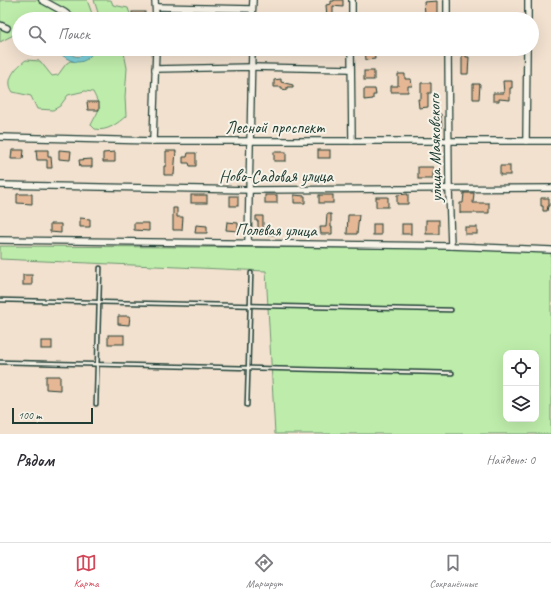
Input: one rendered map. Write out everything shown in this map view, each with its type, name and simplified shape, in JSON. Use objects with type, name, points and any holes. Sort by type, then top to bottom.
[{"type":"street","points":[[42,0],[64,12]]},
{"type":"street","points":[[155,0],[156,12]]},
{"type":"street","points":[[156,7],[252,9],[253,0]]},
{"type":"street","points":[[352,0],[352,12]]},
{"type":"street","points":[[447,0],[447,12]]},
{"type":"street","points":[[528,0],[528,12]]},
{"type":"street","points":[[0,25],[6,28]]},
{"type":"street","points":[[153,141],[156,56]]},
{"type":"street","points":[[248,243],[252,56]]},
{"type":"street","points":[[351,56],[352,140]]},
{"type":"street","name":"улица Маяковского","points":[[448,56],[448,141],[451,246]]},
{"type":"street","points":[[526,141],[527,56]]},
{"type":"street","points":[[156,69],[252,67],[351,69]]},
{"type":"street","name":"Лесной проспект","points":[[0,137],[153,141],[551,141]]},
{"type":"street","name":"Ново-Садовая улица","points":[[0,185],[250,190],[449,190],[551,188]]},
{"type":"street","name":"Полевая улица","points":[[0,240],[451,246],[551,250]]},
{"type":"lane","points":[[96,404],[100,268]]},
{"type":"lane","points":[[248,405],[251,273]]},
{"type":"lane","points":[[0,300],[450,310]]},
{"type":"lane","points":[[0,362],[452,373]]},
{"type":"green space","points":[[0,0],[87,0],[91,12],[12,12],[12,36],[0,42]]},
{"type":"green space","points":[[94,0],[111,0],[113,5],[128,8],[129,12],[98,12]]},
{"type":"green space","points":[[88,56],[125,56],[127,68],[125,97],[126,116],[108,128],[99,130],[95,129],[91,125],[99,108],[93,92],[85,91],[68,95],[60,106],[53,110],[37,109],[31,96],[13,92],[10,83],[12,74],[18,66],[26,60],[40,61],[52,76],[58,75],[70,61],[84,59]]},
{"type":"green space","points":[[0,246],[551,249],[551,434],[275,434],[266,271],[0,259]]},
{"type":"water","points":[[64,56],[90,56],[81,62],[76,62]]},
{"type":"building","points":[[343,0],[343,7],[333,6],[333,12],[327,12],[326,5],[331,4],[331,1]]},
{"type":"building","points":[[437,1],[437,12],[425,12],[424,2]]},
{"type":"building","points":[[366,56],[375,56],[375,59],[366,60]]},
{"type":"building","points":[[462,56],[466,56],[469,57],[468,74],[462,74]]},
{"type":"building","points":[[364,71],[374,71],[374,80],[364,80]]},
{"type":"building","points":[[398,74],[405,74],[405,79],[411,79],[412,86],[408,86],[408,92],[391,92],[391,86],[398,86]]},
{"type":"building","points":[[281,79],[281,82],[293,85],[293,87],[287,87],[287,90],[282,89],[282,87],[274,87],[274,80]]},
{"type":"building","points":[[503,81],[512,81],[512,88],[510,88],[510,100],[499,99],[499,101],[493,101],[493,93],[504,93]]},
{"type":"building","points":[[421,83],[431,83],[431,93],[428,93],[428,107],[419,108],[418,99],[421,99]]},
{"type":"building","points":[[473,84],[480,84],[479,99],[473,99]]},
{"type":"building","points":[[364,89],[375,89],[376,95],[373,95],[373,99],[364,100]]},
{"type":"building","points":[[87,102],[99,102],[99,110],[88,110]]},
{"type":"building","points":[[434,114],[441,114],[442,128],[437,128],[437,122],[434,122]]},
{"type":"building","points":[[12,150],[24,150],[23,159],[11,159]]},
{"type":"building","points":[[36,150],[48,150],[48,157],[51,157],[52,168],[47,168],[47,160],[37,160]]},
{"type":"building","points":[[59,150],[71,151],[70,160],[59,159]]},
{"type":"building","points":[[318,150],[330,150],[330,158],[318,158]]},
{"type":"building","points":[[166,151],[176,151],[174,175],[164,175],[164,166],[166,166]]},
{"type":"building","points":[[115,152],[115,162],[103,162],[103,153]]},
{"type":"building","points":[[274,152],[286,152],[286,161],[274,161]]},
{"type":"building","points":[[188,153],[196,153],[196,166],[190,166],[189,163],[183,163],[183,157],[187,157]]},
{"type":"building","points":[[92,159],[92,167],[80,167],[79,160]]},
{"type":"building","points":[[500,166],[510,166],[510,175],[500,175]]},
{"type":"building","points":[[418,167],[433,167],[433,179],[418,179]]},
{"type":"building","points":[[464,193],[474,193],[473,203],[489,203],[489,213],[460,213],[460,203],[463,203]]},
{"type":"building","points":[[17,194],[32,194],[32,204],[17,203]]},
{"type":"building","points":[[408,194],[408,204],[397,204],[397,195]]},
{"type":"building","points":[[191,195],[207,195],[207,203],[191,203]]},
{"type":"building","points":[[265,195],[277,195],[277,203],[265,203]]},
{"type":"building","points":[[294,195],[305,196],[305,203],[294,203]]},
{"type":"building","points":[[319,195],[333,195],[333,203],[319,203]]},
{"type":"building","points":[[230,196],[238,196],[238,206],[230,206]]},
{"type":"building","points":[[376,197],[388,197],[388,207],[376,207]]},
{"type":"building","points":[[541,198],[549,198],[549,206],[547,211],[543,211],[543,206],[541,206]]},
{"type":"building","points":[[173,208],[177,208],[177,217],[183,217],[182,230],[173,230]]},
{"type":"building","points":[[327,214],[331,214],[332,234],[321,234],[320,227],[326,227]]},
{"type":"building","points":[[348,215],[359,215],[357,234],[347,234]]},
{"type":"building","points":[[256,216],[263,216],[263,228],[275,229],[275,235],[258,234],[258,221],[256,221]]},
{"type":"building","points":[[80,218],[90,219],[90,227],[80,227]]},
{"type":"building","points":[[426,220],[439,220],[439,234],[426,234]]},
{"type":"building","points":[[227,222],[238,223],[238,231],[226,230]]},
{"type":"building","points":[[134,223],[149,223],[149,231],[134,230]]},
{"type":"building","points":[[50,224],[61,224],[61,233],[50,232]]},
{"type":"building","points":[[373,224],[381,224],[381,235],[373,235]]},
{"type":"building","points":[[402,224],[411,224],[411,234],[402,234]]},
{"type":"building","points":[[196,225],[207,226],[207,233],[195,233]]},
{"type":"building","points":[[465,227],[477,227],[477,234],[465,234]]},
{"type":"building","points":[[23,275],[32,275],[32,285],[23,285]]},
{"type":"building","points":[[118,316],[130,316],[129,325],[118,324]]},
{"type":"building","points":[[108,335],[124,335],[124,344],[108,344]]},
{"type":"building","points":[[41,341],[52,341],[52,349],[41,349]]},
{"type":"building","points":[[46,376],[60,376],[60,390],[46,389]]}]
